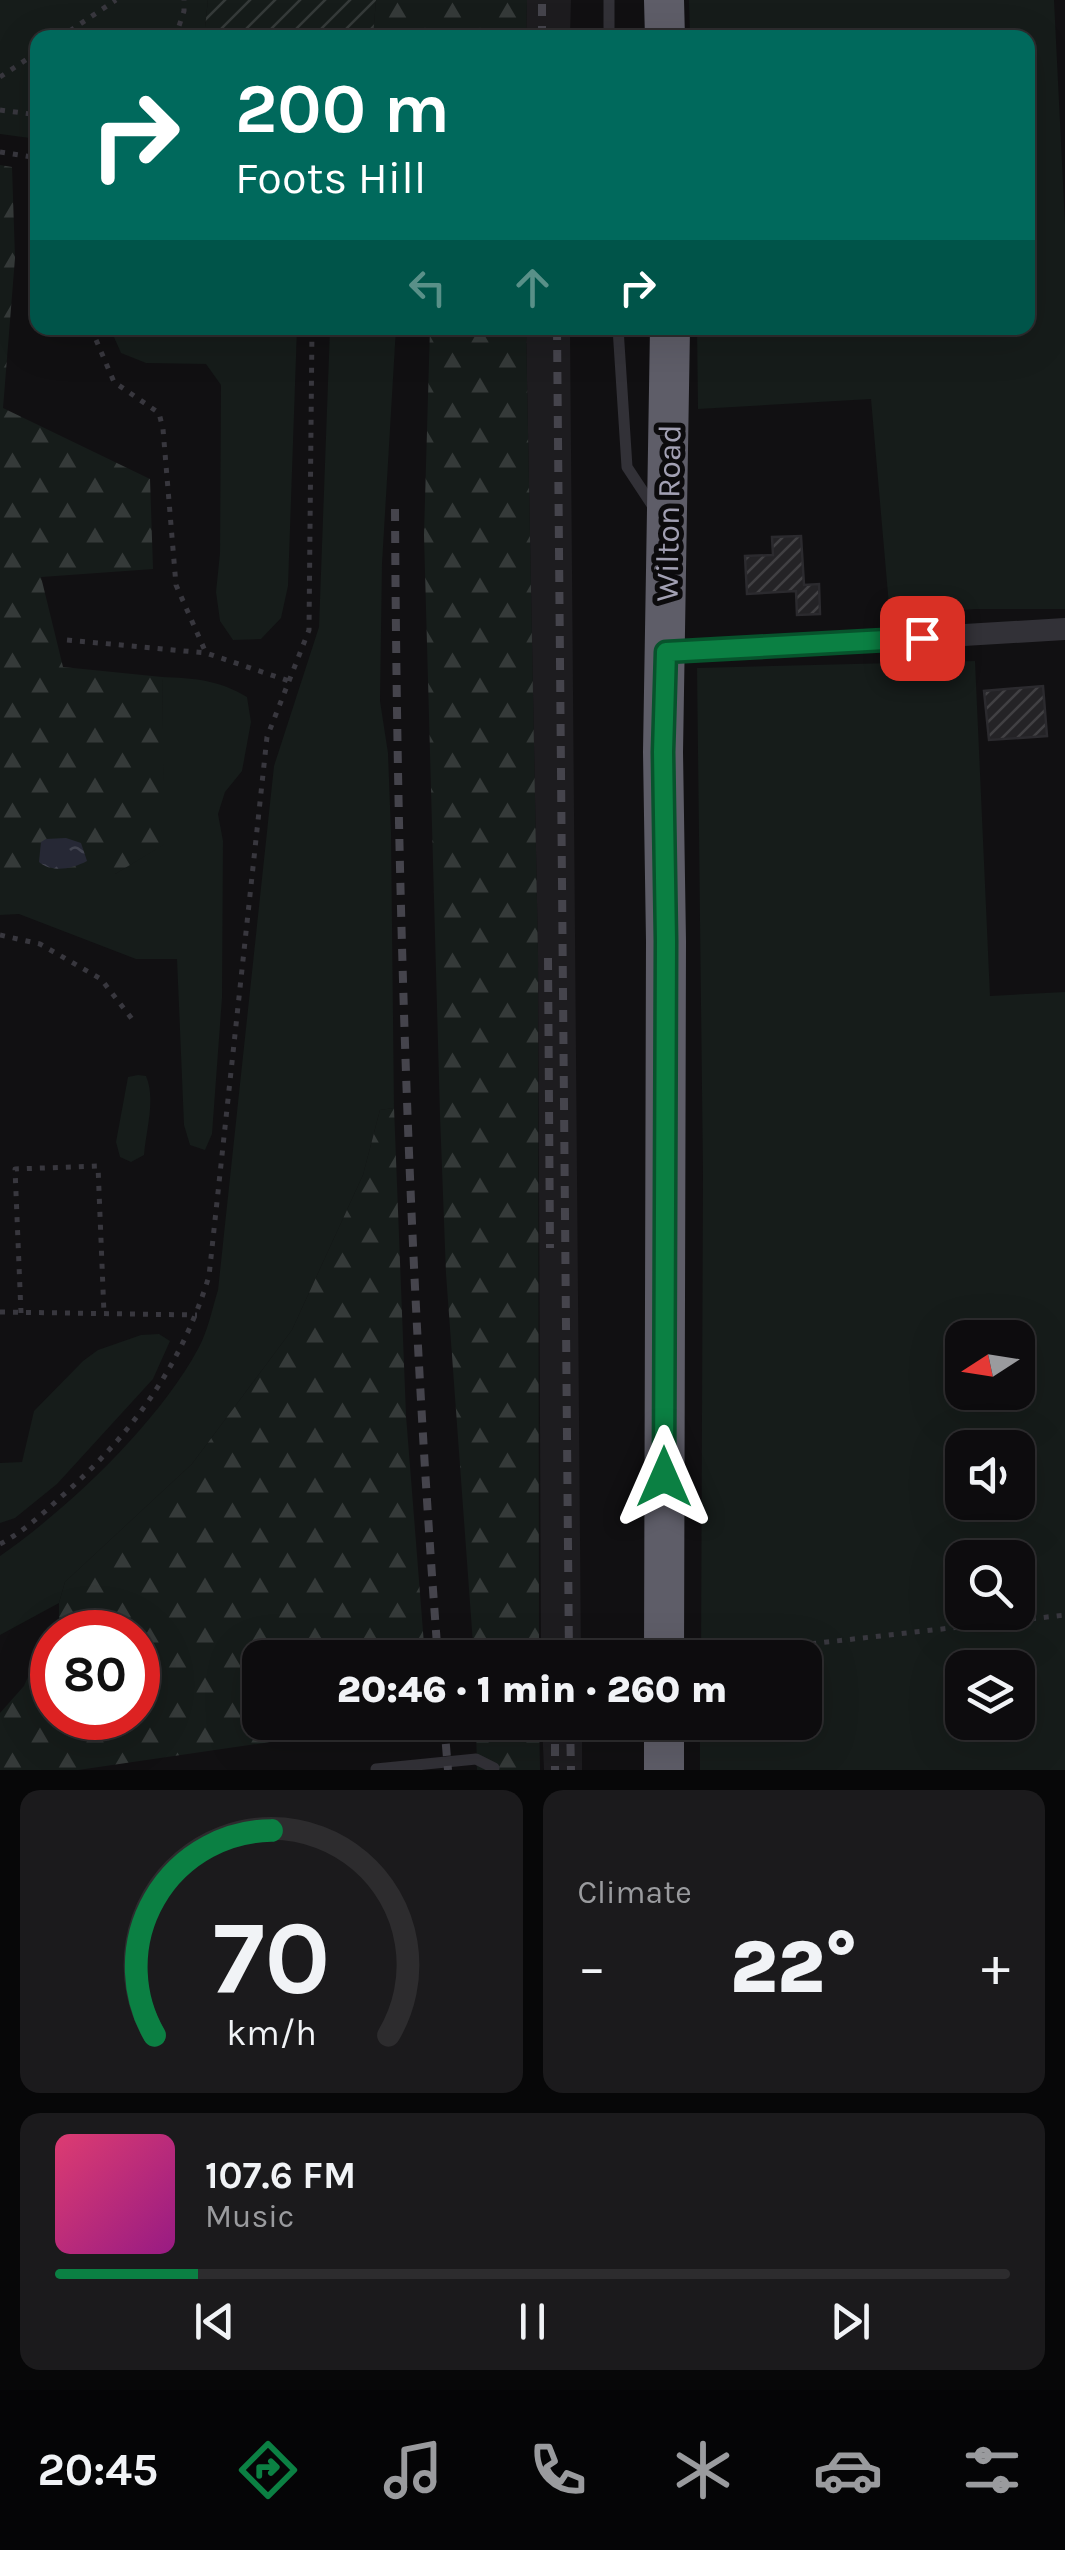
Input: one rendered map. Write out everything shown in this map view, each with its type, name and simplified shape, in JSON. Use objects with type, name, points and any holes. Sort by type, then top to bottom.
[{"type":"highway","points":[[664,0],[665,30]]},
{"type":"highway","name":"Wilton Road","points":[[664,1640],[663,752],[670,335]]},
{"type":"highway","points":[[664,1740],[664,1770]]},
{"type":"street","points":[[666,652],[1065,628]]},
{"type":"lane","points":[[609,30],[610,0]]},
{"type":"lane","points":[[618,335],[627,466],[667,528]]},
{"type":"lane","points":[[376,1769],[476,1759],[494,1768]]},
{"type":"path","points":[[71,30],[116,0]]},
{"type":"path","points":[[177,30],[184,0]]},
{"type":"path","points":[[0,77],[30,57]]},
{"type":"path","points":[[0,110],[30,114]]},
{"type":"path","points":[[0,152],[30,157]]},
{"type":"path","points":[[94,335],[114,382],[158,413],[163,429],[176,585],[206,653]]},
{"type":"path","points":[[0,1544],[20,1534],[86,1475],[139,1417],[168,1373],[197,1315],[208,1276],[267,737],[309,630],[312,335]]},
{"type":"path","points":[[67,640],[206,653],[289,681]]},
{"type":"path","points":[[0,935],[40,944],[102,979],[132,1018]]},
{"type":"path","points":[[21,1312],[15,1169],[98,1166],[104,1314]]},
{"type":"path","points":[[0,1312],[197,1315]]},
{"type":"path","points":[[822,1642],[1065,1614]]},
{"type":"shaded area","points":[[527,0],[571,0],[570,30],[526,30]]},
{"type":"shaded area","points":[[526,335],[570,335],[581,1640],[541,1640],[538,954]]},
{"type":"shaded area","points":[[543,1740],[582,1740],[582,1770],[544,1770]]},
{"type":"green space","points":[[0,0],[208,0],[205,30],[30,30],[30,138],[0,134]]},
{"type":"green space","points":[[208,0],[376,0],[374,30],[205,30]]},
{"type":"green space","points":[[376,0],[527,0],[526,30],[374,30]]},
{"type":"green space","points":[[689,0],[1054,0],[1065,224],[1065,609],[975,609],[890,617],[871,399],[698,409],[697,335],[1035,335],[1035,30],[690,30]]},
{"type":"green space","points":[[0,165],[12,167],[15,258],[3,408],[150,479],[153,569],[41,577],[63,667],[162,677],[165,844],[115,874],[0,874]]},
{"type":"green space","points":[[113,335],[297,335],[288,586],[281,618],[261,639],[233,640],[220,621],[216,592],[220,553],[221,385],[206,364],[146,363],[121,353]]},
{"type":"green space","points":[[330,335],[396,335],[382,564],[380,701],[388,753],[391,832],[394,1108],[380,1110],[363,1175],[292,1330],[192,1464],[65,1582],[59,1603],[46,1610],[30,1610],[30,1619],[0,1635],[0,1556],[82,1489],[136,1434],[181,1377],[207,1327],[218,1290],[274,766],[319,627]]},
{"type":"green space","points":[[430,335],[526,335],[538,954],[539,1640],[473,1640],[446,1273],[424,535]]},
{"type":"green space","points":[[975,661],[990,996],[1065,992],[1065,1770],[700,1770],[700,1740],[822,1740],[822,1640],[701,1640],[703,1173],[697,668]]},
{"type":"green space","points":[[162,677],[206,681],[237,691],[247,697],[251,722],[242,771],[225,792],[218,814],[223,841],[222,998],[212,1134],[205,1150],[190,1145],[184,1125],[177,959],[136,959],[19,914],[0,915],[0,874],[115,874],[164,844]]},
{"type":"green space","points":[[146,1076],[149,1085],[150,1115],[144,1155],[131,1162],[120,1157],[116,1142],[128,1077]]},
{"type":"green space","points":[[394,1108],[406,1416],[424,1640],[242,1640],[242,1740],[284,1740],[78,1770],[0,1770],[0,1713],[24,1686],[30,1672],[30,1740],[160,1740],[160,1610],[59,1610],[65,1582],[192,1464],[292,1330],[363,1175],[380,1110]]},
{"type":"green space","points":[[159,1334],[170,1341],[153,1379],[57,1484],[15,1518],[0,1523],[0,1463],[22,1462],[34,1411],[98,1350],[141,1335]]},
{"type":"green space","points":[[476,1740],[539,1740],[540,1770],[477,1770]]},
{"type":"water","points":[[66,838],[81,843],[87,861],[62,869],[39,862],[41,842]]},
{"type":"building","points":[[801,536],[804,585],[819,584],[820,614],[797,615],[796,591],[747,594],[745,556],[773,555],[772,537]]},
{"type":"building","points":[[1043,686],[1047,736],[989,740],[984,691]]},
{"type":"railway","points":[[542,0],[542,30]]},
{"type":"railway","points":[[557,335],[569,1640]]},
{"type":"railway","points":[[395,509],[406,1084],[437,1640]]},
{"type":"railway","points":[[548,958],[550,1248]]},
{"type":"railway","points":[[446,1740],[448,1770]]},
{"type":"railway","points":[[555,1740],[555,1770]]},
{"type":"railway","points":[[570,1740],[571,1770]]},
{"type":"route","points":[[664,1477],[666,652],[922,638]]}]
